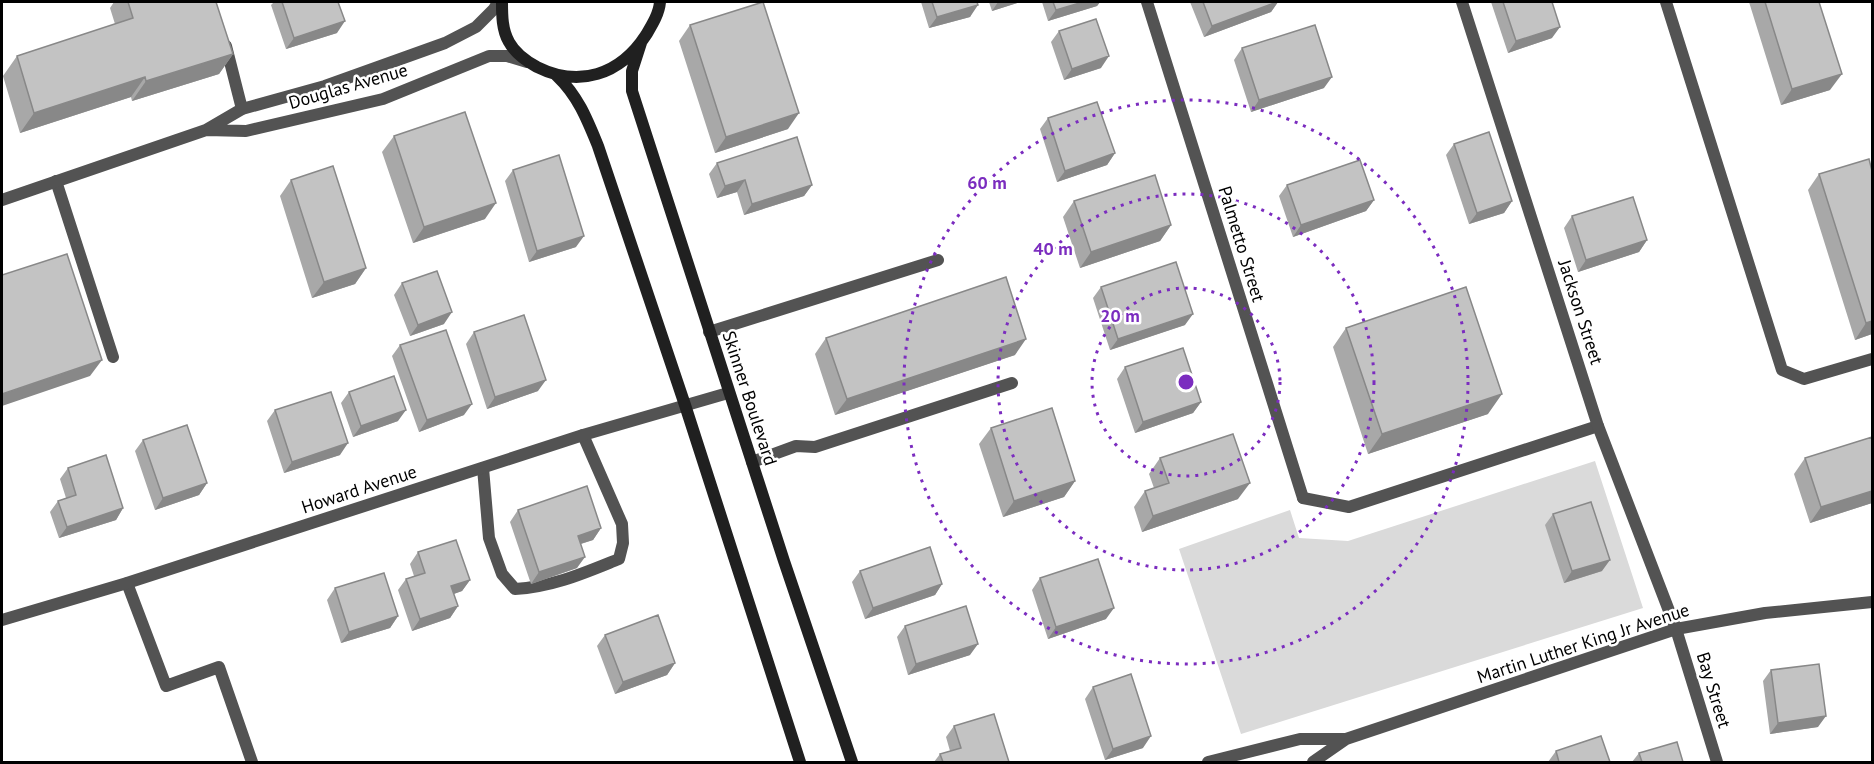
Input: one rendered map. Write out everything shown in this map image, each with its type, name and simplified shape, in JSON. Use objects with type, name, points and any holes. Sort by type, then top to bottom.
[{"type":"main road","name":"Skinner Boulevard","points":[[500,2],[504,29],[509,42],[517,53],[557,76],[569,87],[580,104],[598,146],[801,762]]},
{"type":"main road","name":"Skinner Boulevard","points":[[557,76],[573,78],[594,75],[610,69],[627,58],[641,43],[661,4]]},
{"type":"main road","name":"Skinner Boulevard","points":[[641,43],[632,71],[632,91],[709,332],[852,762]]},
{"type":"street","name":"Douglas Avenue","points":[[2,200],[206,130],[242,109],[325,86],[444,43],[477,27],[500,2]]},
{"type":"street","name":"Palmetto Street","points":[[1147,2],[1303,498],[1349,507],[1598,426]]},
{"type":"street","name":"Jackson Street","points":[[1462,2],[1598,426],[1676,629]]},
{"type":"street","points":[[1666,2],[1782,370],[1804,379],[1872,359]]},
{"type":"street","points":[[222,29],[242,109]]},
{"type":"street","name":"Douglas Avenue","points":[[206,130],[246,131],[383,99],[489,56],[507,56],[531,63]]},
{"type":"street","points":[[56,181],[113,357]]},
{"type":"street","points":[[709,332],[938,260]]},
{"type":"street","points":[[752,462],[796,446],[814,447],[1012,383]]},
{"type":"street","name":"Howard Avenue","points":[[2,620],[127,583],[583,435],[729,393]]},
{"type":"street","points":[[483,468],[489,538],[502,574],[515,589],[539,587],[579,575],[619,559],[623,543],[622,524],[583,435]]},
{"type":"street","points":[[127,583],[166,686],[219,667],[252,762]]},
{"type":"street","name":"Martin Luther King Jr Avenue","points":[[1313,762],[1346,739],[1676,629],[1765,613],[1872,602]]},
{"type":"street","name":"Bay Street","points":[[1676,629],[1717,762]]},
{"type":"street","name":"Martin Luther King Jr Avenue","points":[[1208,762],[1300,739],[1346,739]]},
{"type":"shaded area","points":[[1595,461],[1643,608],[1241,734],[1179,549],[1290,510],[1299,538],[1348,541]]},
{"type":"building","points":[[128,2],[216,2],[233,54],[146,81],[145,77],[34,113],[17,56],[133,18]]},
{"type":"building","points":[[282,2],[338,2],[345,21],[294,38]]},
{"type":"building","points":[[763,2],[799,113],[726,137],[690,25]]},
{"type":"building","points":[[932,2],[977,2],[978,5],[937,17]]},
{"type":"building","points":[[1053,2],[1083,2],[1056,10]]},
{"type":"building","points":[[1203,2],[1277,2],[1212,26]]},
{"type":"building","points":[[1503,2],[1552,2],[1560,27],[1516,41]]},
{"type":"building","points":[[1765,2],[1819,2],[1842,74],[1792,89]]},
{"type":"building","points":[[1096,19],[1109,56],[1072,69],[1059,31]]},
{"type":"building","points":[[1315,25],[1332,77],[1259,100],[1242,48]]},
{"type":"building","points":[[1097,102],[1115,153],[1065,171],[1048,118]]},
{"type":"building","points":[[465,112],[496,203],[424,227],[394,136]]},
{"type":"building","points":[[1489,132],[1512,201],[1477,213],[1454,144]]},
{"type":"building","points":[[797,137],[812,185],[752,204],[745,180],[725,186],[717,163]]},
{"type":"building","points":[[559,155],[584,236],[537,251],[513,170]]},
{"type":"building","points":[[1869,159],[1872,171],[1872,321],[1866,323],[1819,174]]},
{"type":"building","points":[[1360,160],[1374,200],[1301,225],[1287,185]]},
{"type":"building","points":[[333,166],[366,268],[324,282],[291,180]]},
{"type":"building","points":[[1155,175],[1171,225],[1091,252],[1074,201]]},
{"type":"building","points":[[1633,197],[1647,240],[1586,260],[1572,216]]},
{"type":"building","points":[[67,254],[102,360],[2,394],[2,275]]},
{"type":"building","points":[[1176,262],[1193,314],[1118,339],[1101,287]]},
{"type":"building","points":[[437,271],[452,312],[418,325],[402,283]]},
{"type":"building","points":[[1006,277],[1026,339],[847,399],[826,338]]},
{"type":"building","points":[[1466,287],[1502,394],[1382,434],[1346,328]]},
{"type":"building","points":[[524,315],[546,380],[495,397],[474,332]]},
{"type":"building","points":[[446,330],[472,404],[427,420],[400,345]]},
{"type":"building","points":[[1183,348],[1201,402],[1143,422],[1125,367]]},
{"type":"building","points":[[394,376],[406,410],[361,426],[349,392]]},
{"type":"building","points":[[331,392],[348,443],[292,462],[275,410]]},
{"type":"building","points":[[1052,408],[1075,481],[1014,501],[991,428]]},
{"type":"building","points":[[187,425],[207,483],[163,498],[143,440]]},
{"type":"building","points":[[1233,434],[1250,483],[1153,516],[1145,491],[1169,483],[1160,458]]},
{"type":"building","points":[[1872,437],[1872,491],[1821,507],[1805,458]]},
{"type":"building","points":[[106,455],[123,508],[67,527],[58,501],[76,495],[68,468]]},
{"type":"building","points":[[587,486],[601,528],[578,536],[585,557],[539,572],[518,510]]},
{"type":"building","points":[[1591,502],[1610,560],[1572,571],[1553,514]]},
{"type":"building","points":[[456,540],[470,580],[451,586],[458,606],[420,619],[406,579],[425,573],[418,552]]},
{"type":"building","points":[[930,547],[942,584],[873,608],[860,571]]},
{"type":"building","points":[[1098,559],[1114,608],[1056,627],[1040,578]]},
{"type":"building","points":[[384,573],[398,616],[349,632],[335,588]]},
{"type":"building","points":[[966,606],[978,644],[916,664],[905,626]]},
{"type":"building","points":[[658,615],[675,663],[623,682],[605,635]]},
{"type":"building","points":[[1819,664],[1826,716],[1778,723],[1771,670]]},
{"type":"building","points":[[1131,674],[1151,736],[1113,749],[1093,687]]},
{"type":"building","points":[[994,714],[1009,762],[943,762],[940,754],[961,748],[954,726]]},
{"type":"building","points":[[1601,736],[1610,762],[1559,762],[1556,751]]},
{"type":"building","points":[[1677,742],[1683,762],[1642,762],[1639,753]]}]
